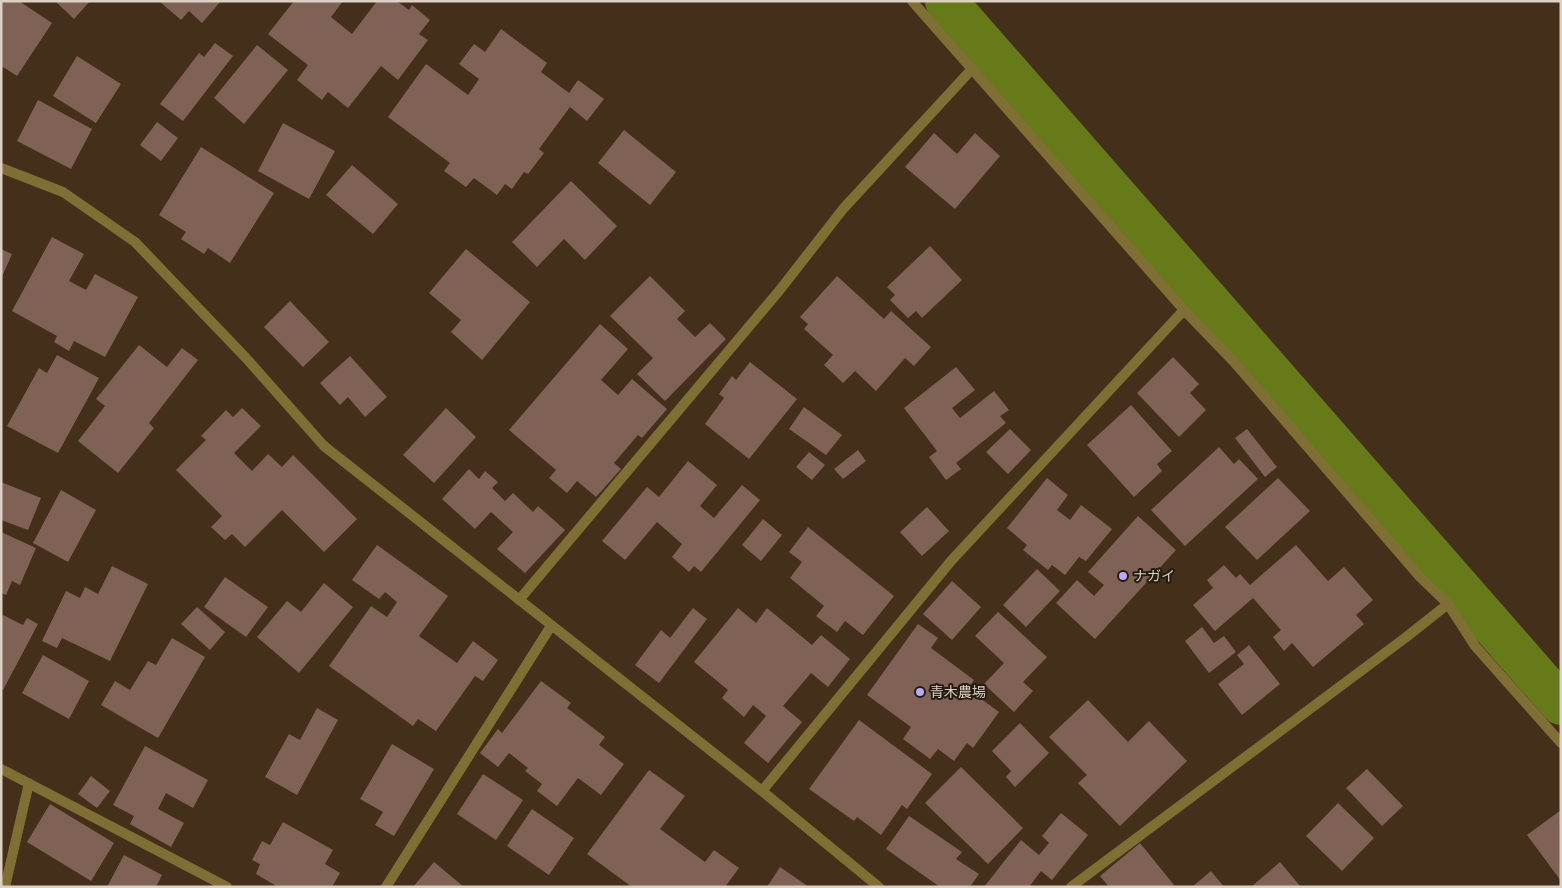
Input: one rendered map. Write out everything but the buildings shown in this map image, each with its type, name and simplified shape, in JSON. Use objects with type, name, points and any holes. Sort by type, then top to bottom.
[{"type":"street","points":[[912,1],[1184,310],[1234,362],[1420,578],[1448,604],[1475,646],[1561,743]]},
{"type":"street","points":[[518,600],[779,291],[843,209],[972,69]]},
{"type":"street","points":[[1,168],[63,192],[135,242],[246,358],[324,446],[762,791],[879,887]]},
{"type":"street","points":[[762,791],[951,561],[1184,310]]},
{"type":"street","points":[[1072,887],[1448,604]]},
{"type":"street","points":[[386,887],[551,626]]},
{"type":"street","points":[[1,768],[227,887]]},
{"type":"street","points":[[5,887],[29,783]]},
{"type":"waterway","points":[[946,1],[1561,704]]},
{"type":"place","name":"ナガイ","points":[[1123,576]]},
{"type":"place","name":"青木農場","points":[[920,692]]}]
